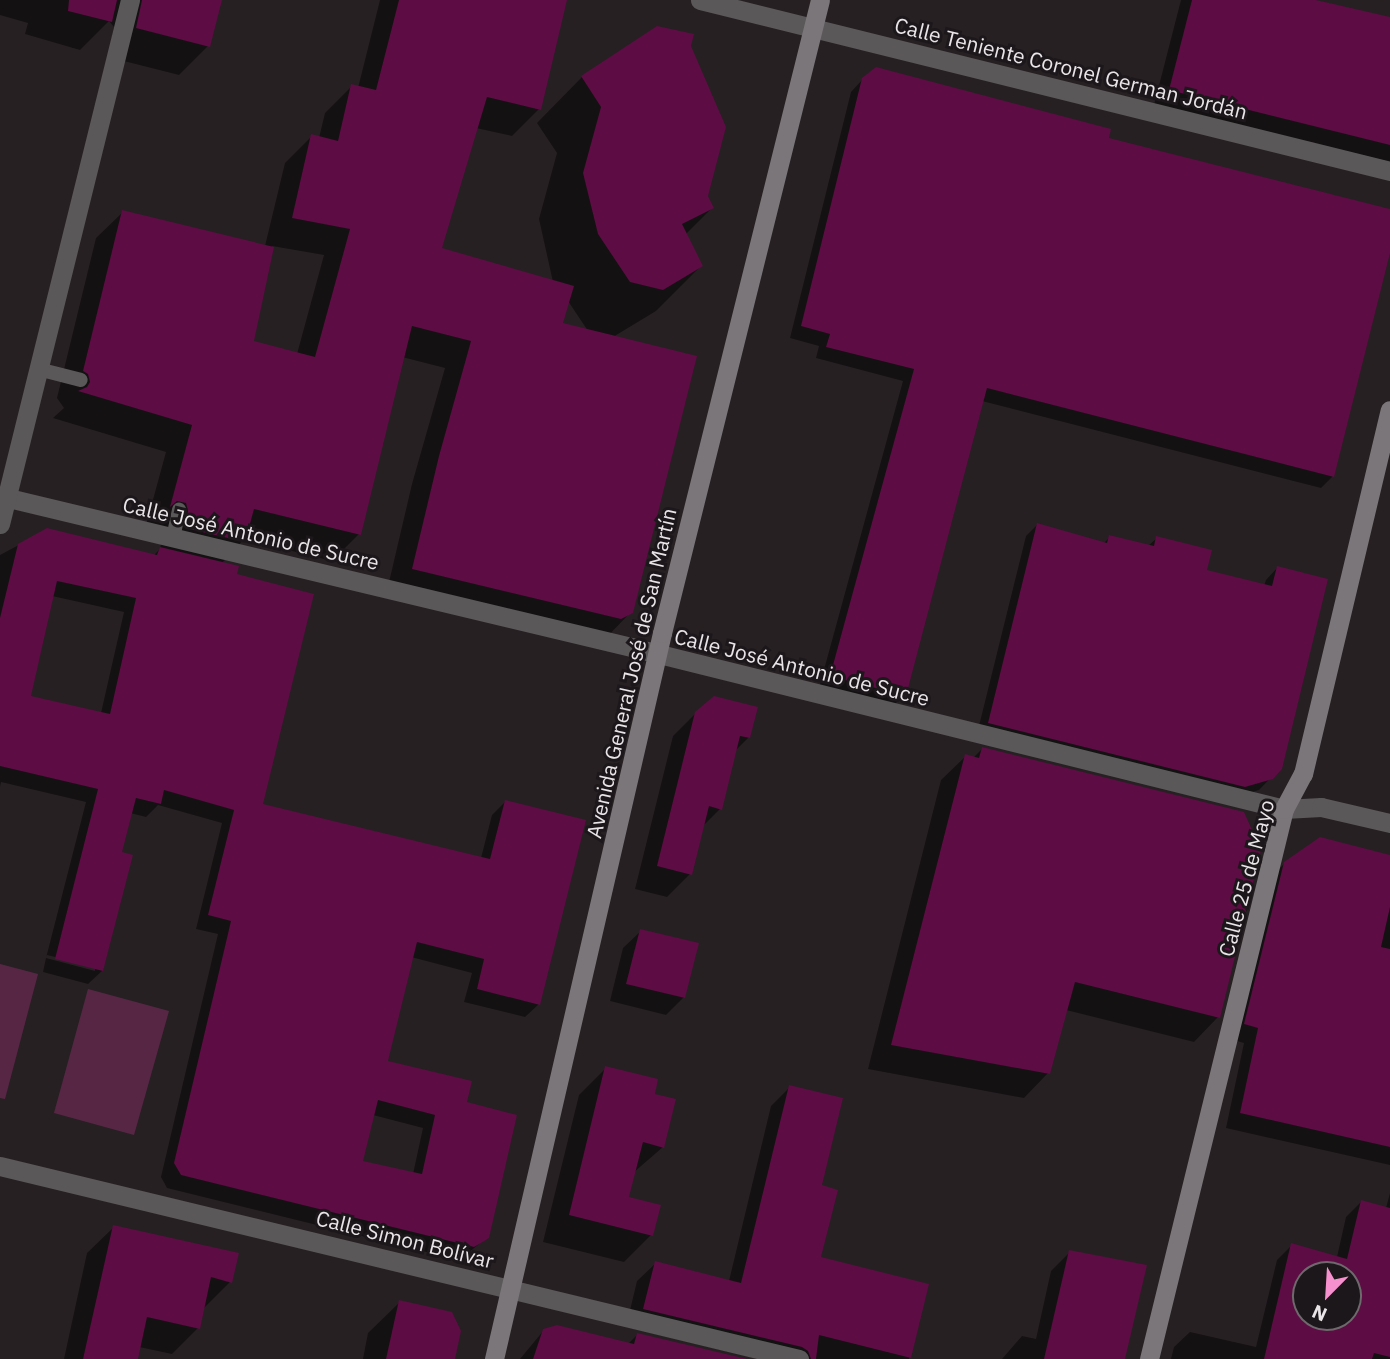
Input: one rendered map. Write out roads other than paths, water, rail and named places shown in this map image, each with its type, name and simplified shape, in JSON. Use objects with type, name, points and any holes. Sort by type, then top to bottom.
[{"type":"main road","name":"Avenida General José de San Martín","points":[[494,1359],[657,654],[821,0]]},
{"type":"main road","name":"Calle 25 de Mayo","points":[[1149,1359],[1284,809],[1303,774],[1390,410]]},
{"type":"street","points":[[0,524],[3,497],[38,369],[130,0]]},
{"type":"street","name":"Calle Teniente Coronel German Jordán","points":[[700,0],[1390,171]]},
{"type":"street","name":"Calle José Antonio de Sucre","points":[[3,497],[657,654],[1284,809],[1321,807],[1390,823]]},
{"type":"street","name":"Calle Simon Bolívar","points":[[0,1166],[799,1359]]},
{"type":"lane","points":[[38,369],[81,380]]},
{"type":"lane","points":[[173,538],[179,510]]}]
